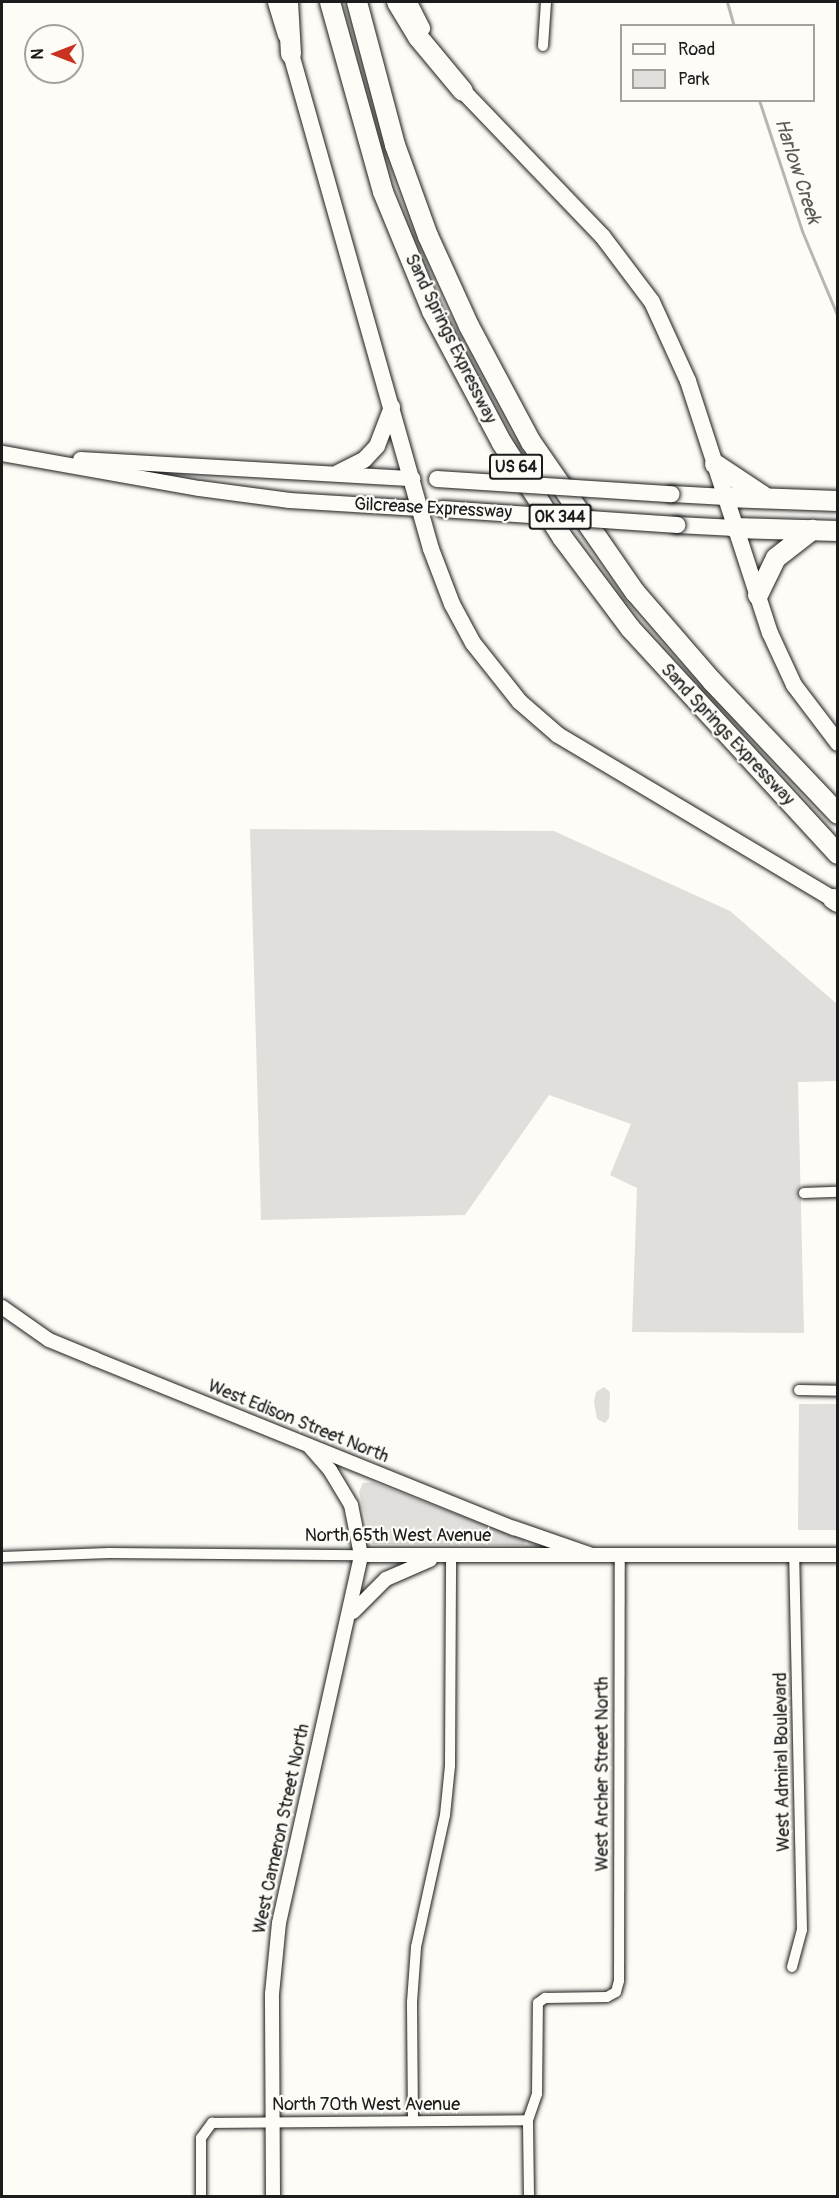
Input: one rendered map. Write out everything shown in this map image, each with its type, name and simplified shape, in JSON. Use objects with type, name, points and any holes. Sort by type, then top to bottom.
[{"type":"highway","points":[[288,2],[291,54]]},
{"type":"highway","name":"Sand Springs Expressway","points":[[330,2],[355,103],[391,212],[445,336],[502,443],[562,537],[630,628],[837,854]]},
{"type":"highway","name":"Sand Springs Expressway","points":[[357,2],[395,145],[428,236],[469,326],[523,428],[636,592],[712,681],[837,814]]},
{"type":"highway","points":[[397,2],[418,38],[464,91]]},
{"type":"highway","points":[[715,464],[768,498]]},
{"type":"highway","name":"Gilcrease Expressway","points":[[726,497],[836,501]]},
{"type":"highway","name":"Gilcrease Expressway","points":[[735,528],[837,531]]},
{"type":"highway","points":[[758,595],[776,558],[812,530]]},
{"type":"main road","points":[[275,2],[419,508],[452,604],[474,643],[520,702],[585,753],[836,901]]},
{"type":"main road","points":[[409,2],[429,40],[464,91],[634,274],[678,354],[770,633],[794,685],[837,743]]},
{"type":"main road","points":[[338,473],[364,460],[377,446],[392,407]]},
{"type":"main road","name":"Gilcrease Expressway","points":[[2,453],[199,488],[289,500],[735,528]]},
{"type":"main road","name":"Gilcrease Expressway","points":[[32,458],[338,473],[726,497]]},
{"type":"street","points":[[543,46],[546,2]]},
{"type":"street","points":[[804,1193],[837,1192]]},
{"type":"street","name":"West Edison Street North","points":[[2,1307],[49,1340],[309,1446],[589,1554]]},
{"type":"street","points":[[799,1390],[837,1391]]},
{"type":"street","name":"West Cameron Street North","points":[[273,2196],[272,1994],[279,1923],[350,1616],[361,1555],[357,1522],[346,1496],[309,1446]]},
{"type":"street","name":"North 65th West Avenue","points":[[2,1557],[109,1553],[451,1556],[837,1555]]},
{"type":"street","name":"West Archer Street North","points":[[528,2120],[537,2094],[538,2002],[557,1997],[600,1998],[616,1992],[620,1960],[620,1554]]},
{"type":"street","name":"West Admiral Boulevard","points":[[792,1967],[802,1930],[794,1555]]},
{"type":"street","points":[[413,2121],[416,1947],[445,1815],[450,1766],[451,1556]]},
{"type":"street","name":"West Cameron Street North","points":[[350,1616],[367,1594],[386,1579],[414,1565],[451,1556]]},
{"type":"street","points":[[528,2120],[529,2196]]},
{"type":"street","name":"North 70th West Avenue","points":[[201,2196],[201,2138],[205,2128],[219,2122],[528,2120]]},
{"type":"green space","points":[[250,829],[554,831],[730,911],[837,1004],[837,1081],[798,1082],[804,1333],[632,1332],[637,1188],[610,1175],[631,1124],[549,1095],[465,1215],[261,1220]]},
{"type":"green space","points":[[604,1387],[610,1392],[609,1418],[605,1423],[597,1419],[594,1402],[596,1392]]},
{"type":"green space","points":[[799,1404],[837,1404],[837,1530],[798,1530]]},
{"type":"green space","points":[[372,1482],[525,1540],[524,1545],[372,1544],[359,1492],[363,1483]]},
{"type":"waterway","name":"Harlow Creek","points":[[727,2],[733,24]]},
{"type":"waterway","name":"Harlow Creek","points":[[760,102],[802,231],[838,317]]}]
